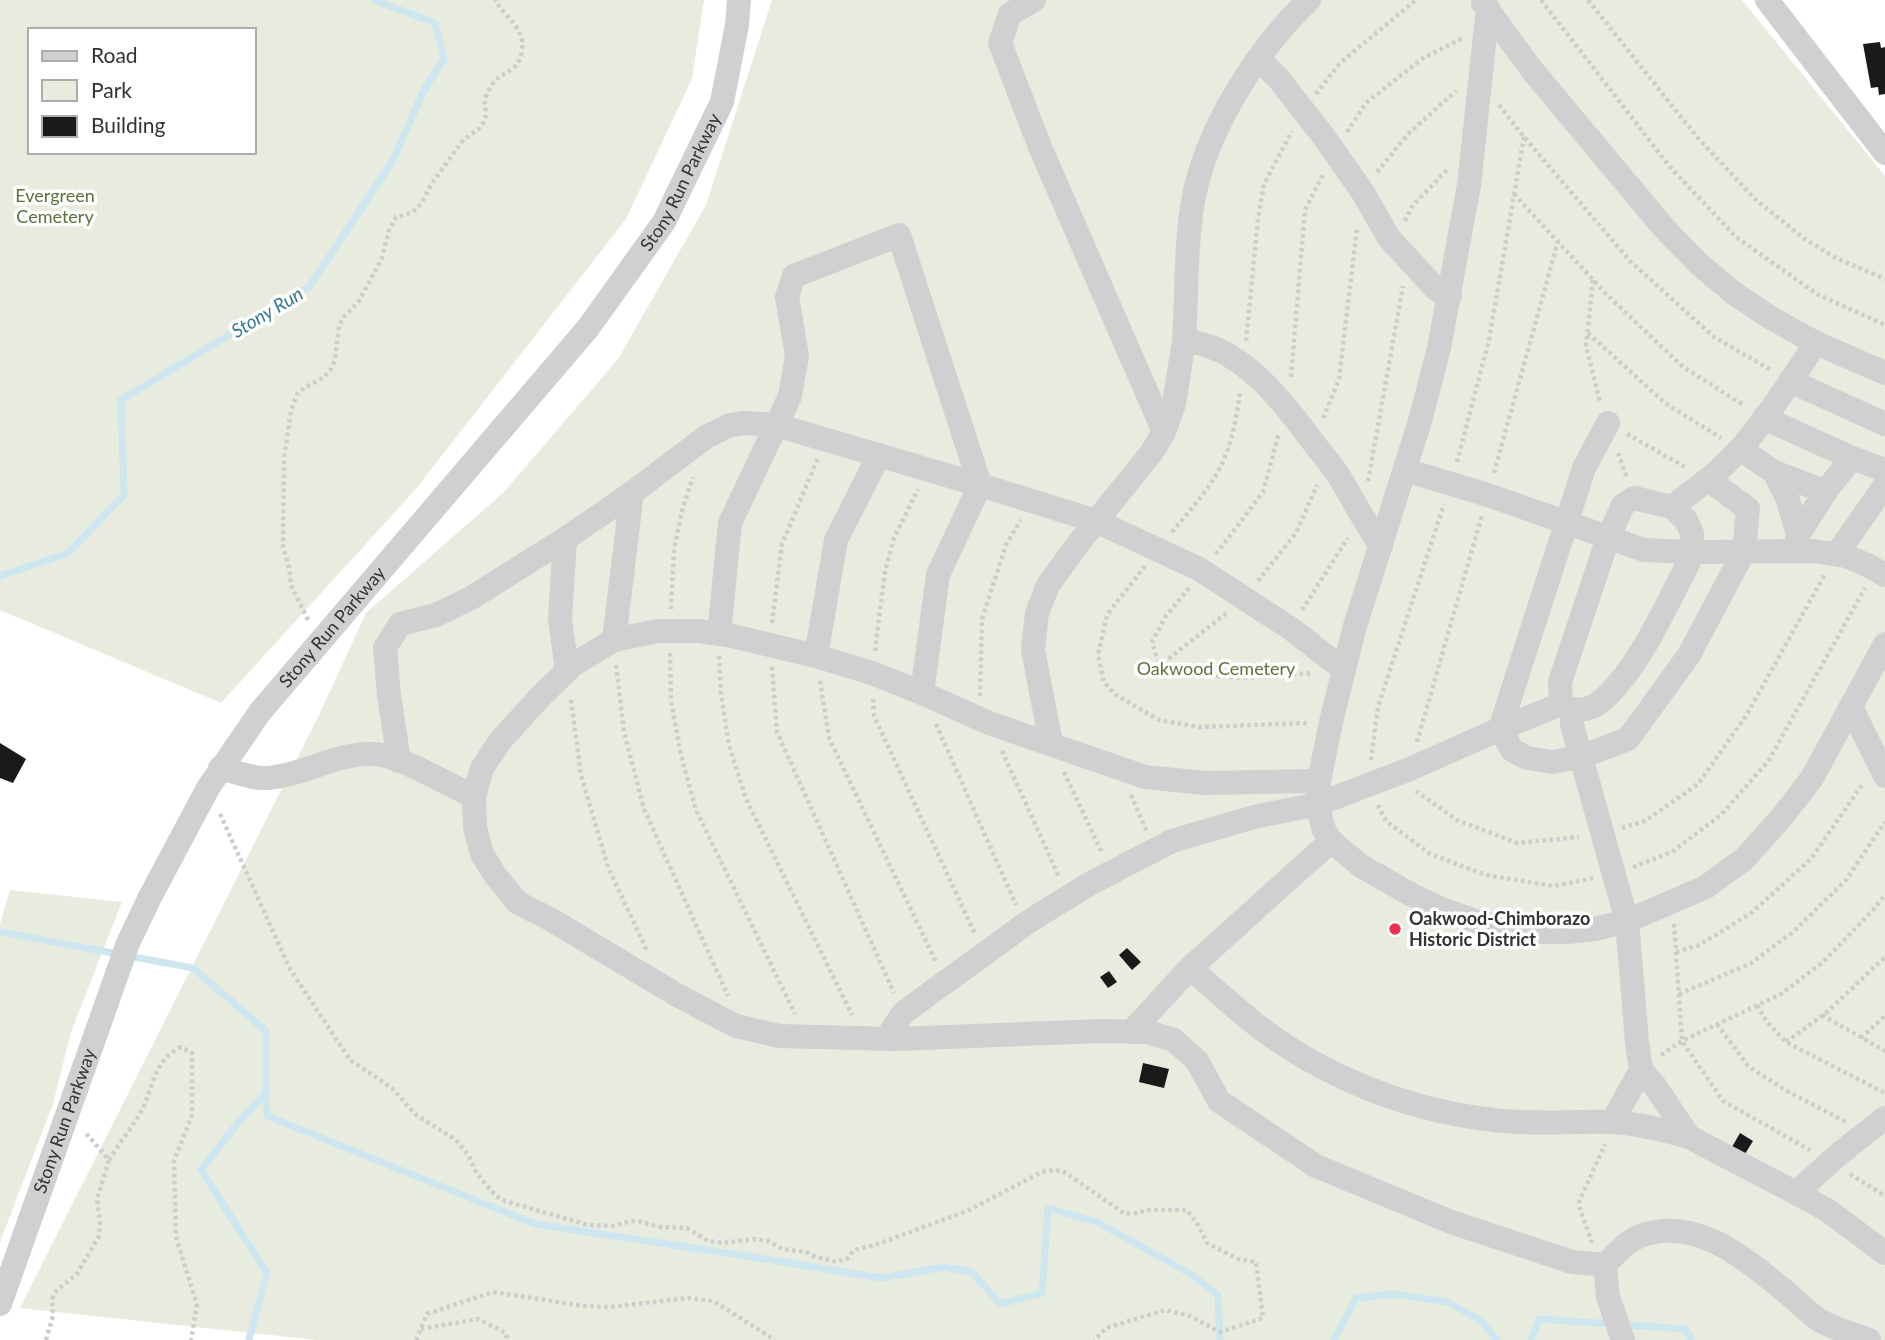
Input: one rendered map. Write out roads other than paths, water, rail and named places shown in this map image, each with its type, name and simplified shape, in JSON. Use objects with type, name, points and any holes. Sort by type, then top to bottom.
[{"type":"street","name":"Stony Run Parkway","points":[[0,1304],[128,943],[214,778],[260,712],[588,328],[664,222],[722,102],[740,0]]},
{"type":"street","points":[[1034,0],[1010,14],[1000,43],[1040,147],[1164,432]]},
{"type":"street","points":[[1051,743],[1033,650],[1037,613],[1048,585],[1152,452],[1164,432],[1174,404],[1184,341],[1189,232],[1198,179],[1226,112],[1259,59],[1309,0]]},
{"type":"street","points":[[1767,0],[1881,141]]},
{"type":"street","points":[[1484,4],[1481,80],[1469,185],[1450,296],[1439,348],[1405,470],[1343,669],[1318,792],[1323,828],[1331,841],[1361,866],[1412,895],[1475,921],[1536,932],[1595,929],[1627,921],[1706,887],[1744,859],[1812,778],[1885,644]]},
{"type":"street","points":[[1484,4],[1549,91],[1664,228],[1700,265],[1735,294],[1771,318],[1816,343],[1885,373]]},
{"type":"street","points":[[1259,59],[1278,78],[1324,137],[1400,251],[1436,289],[1450,296]]},
{"type":"street","points":[[719,634],[730,523],[790,396],[797,356],[787,297],[794,276],[899,235],[980,485],[938,575],[922,693]]},
{"type":"street","points":[[1184,341],[1212,347],[1244,366],[1287,407],[1338,475],[1381,546]]},
{"type":"street","points":[[1672,507],[1709,480],[1740,449],[1816,343]]},
{"type":"street","points":[[1790,381],[1885,424]]},
{"type":"street","points":[[1764,418],[1885,470]]},
{"type":"street","points":[[399,761],[385,648],[400,624],[436,615],[471,598],[632,493],[706,437],[730,425],[745,423],[776,425],[1097,521],[1199,569],[1290,628],[1343,669]]},
{"type":"street","points":[[1608,424],[1584,468],[1500,729],[1512,750],[1527,758],[1553,762],[1581,757],[1628,739],[1689,655],[1744,551],[1748,509]]},
{"type":"street","points":[[1740,449],[1774,472],[1826,492]]},
{"type":"street","points":[[816,656],[836,540],[879,455]]},
{"type":"street","points":[[1796,543],[1826,492],[1852,458]]},
{"type":"street","points":[[1405,470],[1488,495],[1644,550],[1744,551],[1796,543],[1814,551],[1846,556],[1882,567]]},
{"type":"street","points":[[1774,472],[1788,500],[1796,543]]},
{"type":"street","points":[[1709,480],[1748,509],[1826,492]]},
{"type":"street","points":[[1837,554],[1885,485]]},
{"type":"street","points":[[614,640],[632,493]]},
{"type":"street","points":[[874,1038],[903,1013],[1025,925],[1068,897],[1172,841],[1254,817],[1318,792],[1410,769],[1500,729],[1566,707],[1581,710],[1603,700],[1641,651],[1693,552],[1692,534],[1686,520],[1672,507],[1634,498],[1623,505],[1608,538],[1559,692],[1566,707],[1572,725],[1627,921],[1646,1066],[1655,1086],[1689,1137]]},
{"type":"street","points":[[565,538],[560,619],[567,671]]},
{"type":"street","points":[[1318,792],[1145,777],[989,723],[872,673],[816,656],[719,634],[658,631],[614,640],[573,665],[501,740],[482,768],[474,797],[475,827],[482,854],[518,903],[736,1026],[779,1036],[874,1038],[1147,1032],[1174,1040],[1197,1061],[1219,1101],[1316,1166],[1451,1222],[1572,1262],[1605,1265]]},
{"type":"street","points":[[1851,707],[1881,769]]},
{"type":"street","points":[[214,778],[266,778],[352,756],[376,754],[399,761],[474,797]]},
{"type":"street","points":[[1131,1032],[1190,968],[1331,841]]},
{"type":"street","points":[[1190,968],[1260,1027],[1292,1049],[1326,1069],[1398,1099],[1449,1113],[1494,1120],[1558,1124],[1609,1132],[1665,1130],[1689,1137],[1827,1210],[1885,1253]]},
{"type":"street","points":[[1609,1132],[1646,1066]]},
{"type":"street","points":[[1796,1193],[1875,1126]]},
{"type":"street","points":[[1605,1265],[1625,1245],[1642,1236],[1669,1232],[1698,1235],[1720,1244],[1747,1261],[1821,1321],[1869,1340]]},
{"type":"street","points":[[1605,1265],[1608,1297],[1623,1340]]},
{"type":"waterway","name":"Stony Run","points":[[0,576],[68,553],[124,495],[121,400],[309,287],[392,162],[424,90],[444,59],[435,23],[374,0]]},
{"type":"waterway","points":[[0,932],[193,968],[266,1031],[266,1093],[240,1120],[201,1170],[267,1273],[249,1340]]},
{"type":"waterway","points":[[266,1093],[267,1116],[535,1224],[881,1278],[944,1267],[972,1272],[1000,1304],[1042,1293],[1048,1208],[1099,1223],[1189,1273],[1218,1295],[1220,1340]]},
{"type":"waterway","points":[[1334,1340],[1356,1298],[1394,1294],[1448,1302],[1481,1321],[1497,1340]]},
{"type":"waterway","points":[[1531,1340],[1539,1319],[1686,1329],[1691,1340]]},
{"type":"place","name":"Oakwood-Chimborazo Historic District","points":[[1395,929]]},
{"type":"park label","name":"Evergreen Cemetery","points":[[55,206]]},
{"type":"park label","name":"Oakwood Cemetery","points":[[1216,669]]}]
